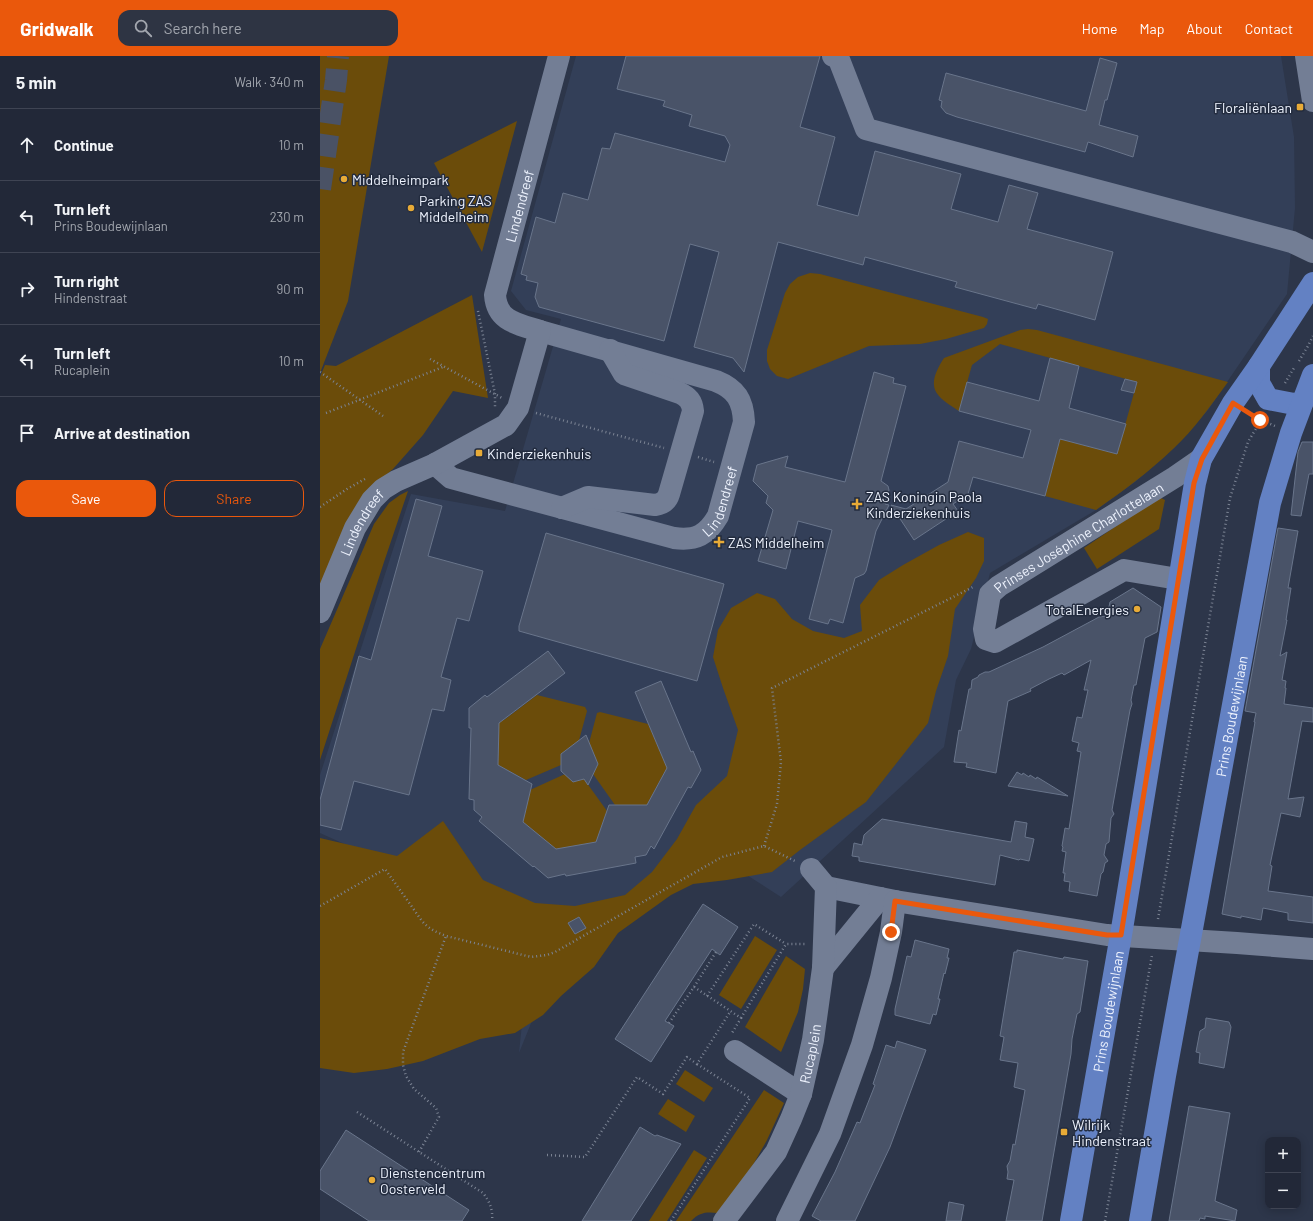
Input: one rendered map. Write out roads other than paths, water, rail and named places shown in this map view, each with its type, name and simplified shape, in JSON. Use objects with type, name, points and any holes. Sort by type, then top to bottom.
[{"type":"main road","name":"Prins Boudewijnlaan","points":[[1070,1221],[1121,935],[1194,483],[1202,459],[1233,403],[1313,283]]},
{"type":"main road","points":[[1259,366],[1259,383],[1268,399],[1294,404],[1308,403]]},
{"type":"main road","name":"Prins Boudewijnlaan","points":[[1140,1221],[1164,1076],[1270,503],[1291,433],[1308,403],[1313,375]]},
{"type":"street","name":"Lindendreef","points":[[435,464],[451,478],[674,538],[695,538],[705,533],[713,526],[718,516],[744,422],[744,411],[734,392],[726,385],[716,381],[540,331],[517,323],[504,316],[498,310],[495,295],[559,56]]},
{"type":"street","points":[[833,56],[838,57],[866,129],[1292,242],[1313,252]]},
{"type":"street","points":[[1306,56],[1313,101]]},
{"type":"street","name":"Lindendreef","points":[[320,612],[355,528],[372,500],[383,489],[396,481],[435,464],[506,425],[518,408],[540,331]]},
{"type":"street","points":[[562,508],[588,496],[655,505],[661,504],[670,494],[693,411],[691,402],[689,398],[680,393],[624,374],[610,350]]},
{"type":"street","name":"Prinses Joséphine Charlottelaan","points":[[1178,579],[1124,570],[995,642],[986,639],[984,629],[990,594],[998,586],[1202,459]]},
{"type":"street","points":[[811,869],[826,888],[887,900],[1107,935],[1313,949]]},
{"type":"street","name":"Rucaplein","points":[[724,1221],[776,1152],[801,1094],[813,1040],[823,968],[826,888]]},
{"type":"street","points":[[823,968],[887,900]]},
{"type":"street","points":[[787,1221],[830,1134],[862,1045],[881,978],[891,932],[887,900]]},
{"type":"street","points":[[735,1051],[801,1094]]},
{"type":"tunnel","points":[[320,189],[336,80],[338,56]]},
{"type":"place","name":"Floraliënlaan","points":[[1300,107]]},
{"type":"place","name":"Middelheimpark","points":[[344,179]]},
{"type":"place","name":"Parking ZAS Middelheim","points":[[411,208]]},
{"type":"place","name":"Kinderziekenhuis","points":[[479,453]]},
{"type":"place","name":"ZAS Koningin Paola Kinderziekenhuis","points":[[857,504]]},
{"type":"place","name":"ZAS Middelheim","points":[[719,542]]},
{"type":"place","name":"TotalEnergies","points":[[1137,609]]},
{"type":"place","name":"Wilrijk Hindenstraat","points":[[1064,1132]]},
{"type":"place","name":"Dienstencentrum Oosterveld","points":[[372,1180]]}]
